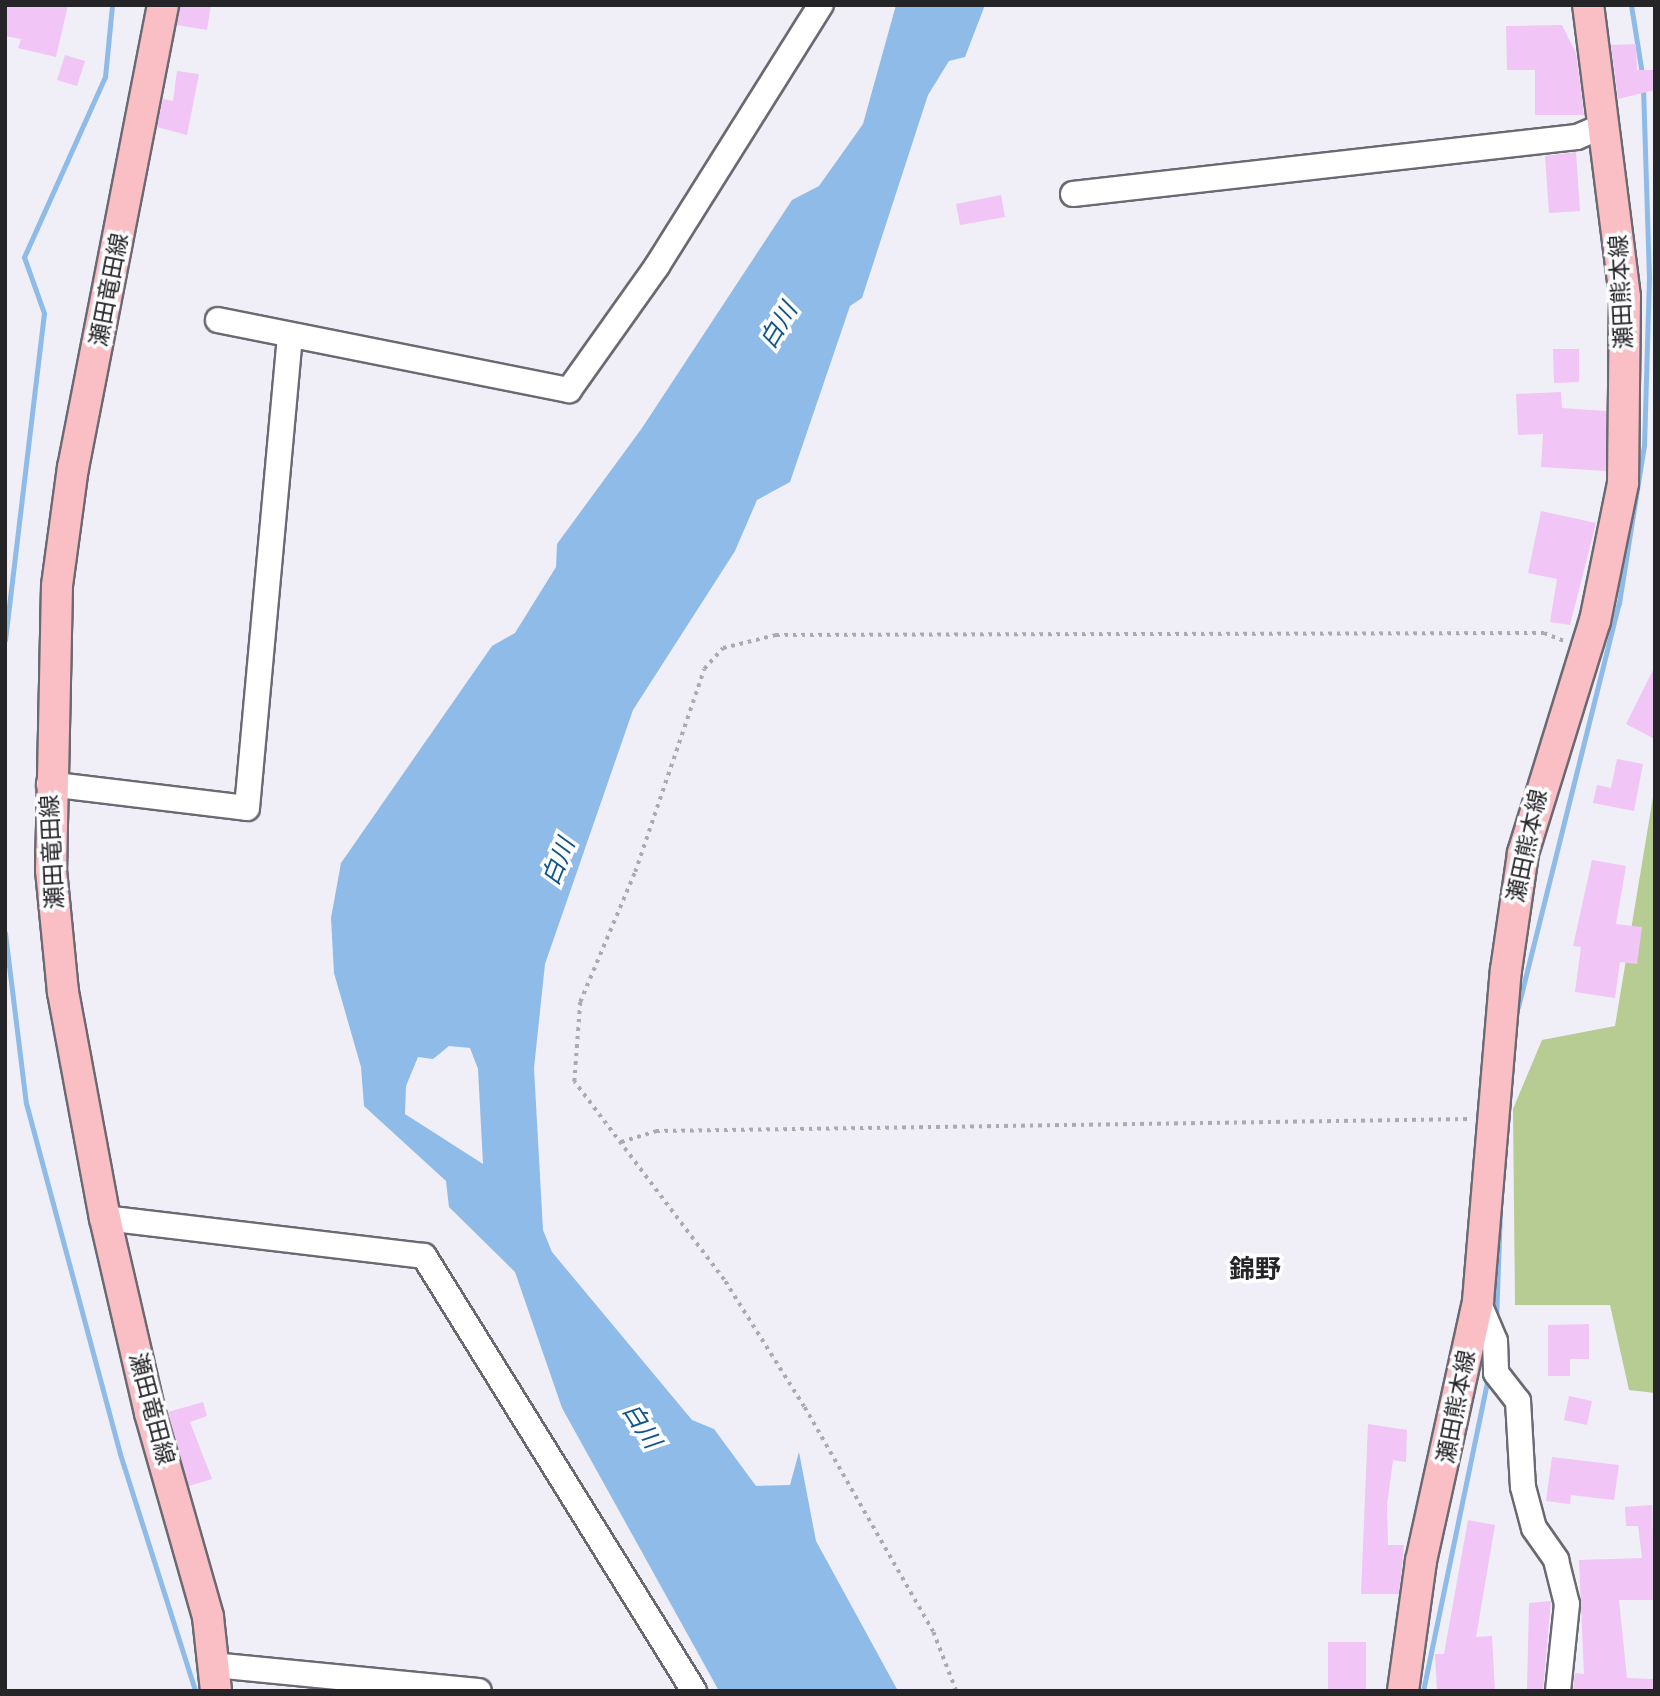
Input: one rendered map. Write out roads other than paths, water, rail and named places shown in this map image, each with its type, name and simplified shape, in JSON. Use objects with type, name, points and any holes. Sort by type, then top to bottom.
[{"type":"main road","name":"瀬田竜田線","points":[[163,5],[73,467],[57,586],[49,784],[63,992],[105,1218],[150,1413],[199,1581],[215,1678]]},
{"type":"main road","name":"瀬田熊本線","points":[[1403,1691],[1421,1561],[1478,1301],[1506,970],[1523,853],[1586,650],[1612,551],[1626,402],[1625,297],[1588,5]]},
{"type":"street","points":[[218,320],[569,390],[657,266],[821,5]]},
{"type":"street","points":[[1073,194],[1577,138],[1603,126]]},
{"type":"street","points":[[49,784],[247,808],[290,336]]},
{"type":"street","points":[[105,1218],[424,1256],[694,1691]]},
{"type":"street","points":[[1478,1301],[1495,1341],[1496,1373],[1518,1401],[1523,1487],[1534,1528],[1556,1560],[1567,1604],[1558,1691]]},
{"type":"street","points":[[215,1678],[480,1691]]},
{"type":"water","name":"白川","points":[[896,5],[985,5],[965,57],[949,61],[928,95],[862,298],[850,306],[790,482],[757,500],[735,551],[633,710],[545,964],[534,1068],[543,1230],[552,1252],[692,1420],[714,1429],[756,1486],[790,1485],[799,1452],[816,1541],[898,1691],[719,1691],[562,1408],[515,1272],[449,1207],[446,1181],[364,1106],[361,1067],[334,973],[331,918],[341,863],[492,646],[515,633],[556,567],[557,544],[642,428],[792,200],[819,186],[863,124]],"holes":[[[449,1046],[470,1048],[478,1069],[483,1164],[405,1114],[406,1086],[418,1057],[433,1059]]]},
{"type":"waterway","points":[[5,640],[44,313],[24,257],[105,77],[112,5]]},
{"type":"waterway","points":[[1631,5],[1642,74]]},
{"type":"waterway","points":[[1518,1007],[1619,603],[1644,446],[1649,278],[1643,88]]},
{"type":"waterway","points":[[5,933],[26,1103],[120,1454],[195,1691]]},
{"type":"waterway","points":[[1496,1320],[1500,1211]]},
{"type":"waterway","points":[[1423,1691],[1488,1378]]},
{"type":"district","name":"錦野","points":[[1255,1270]]}]
